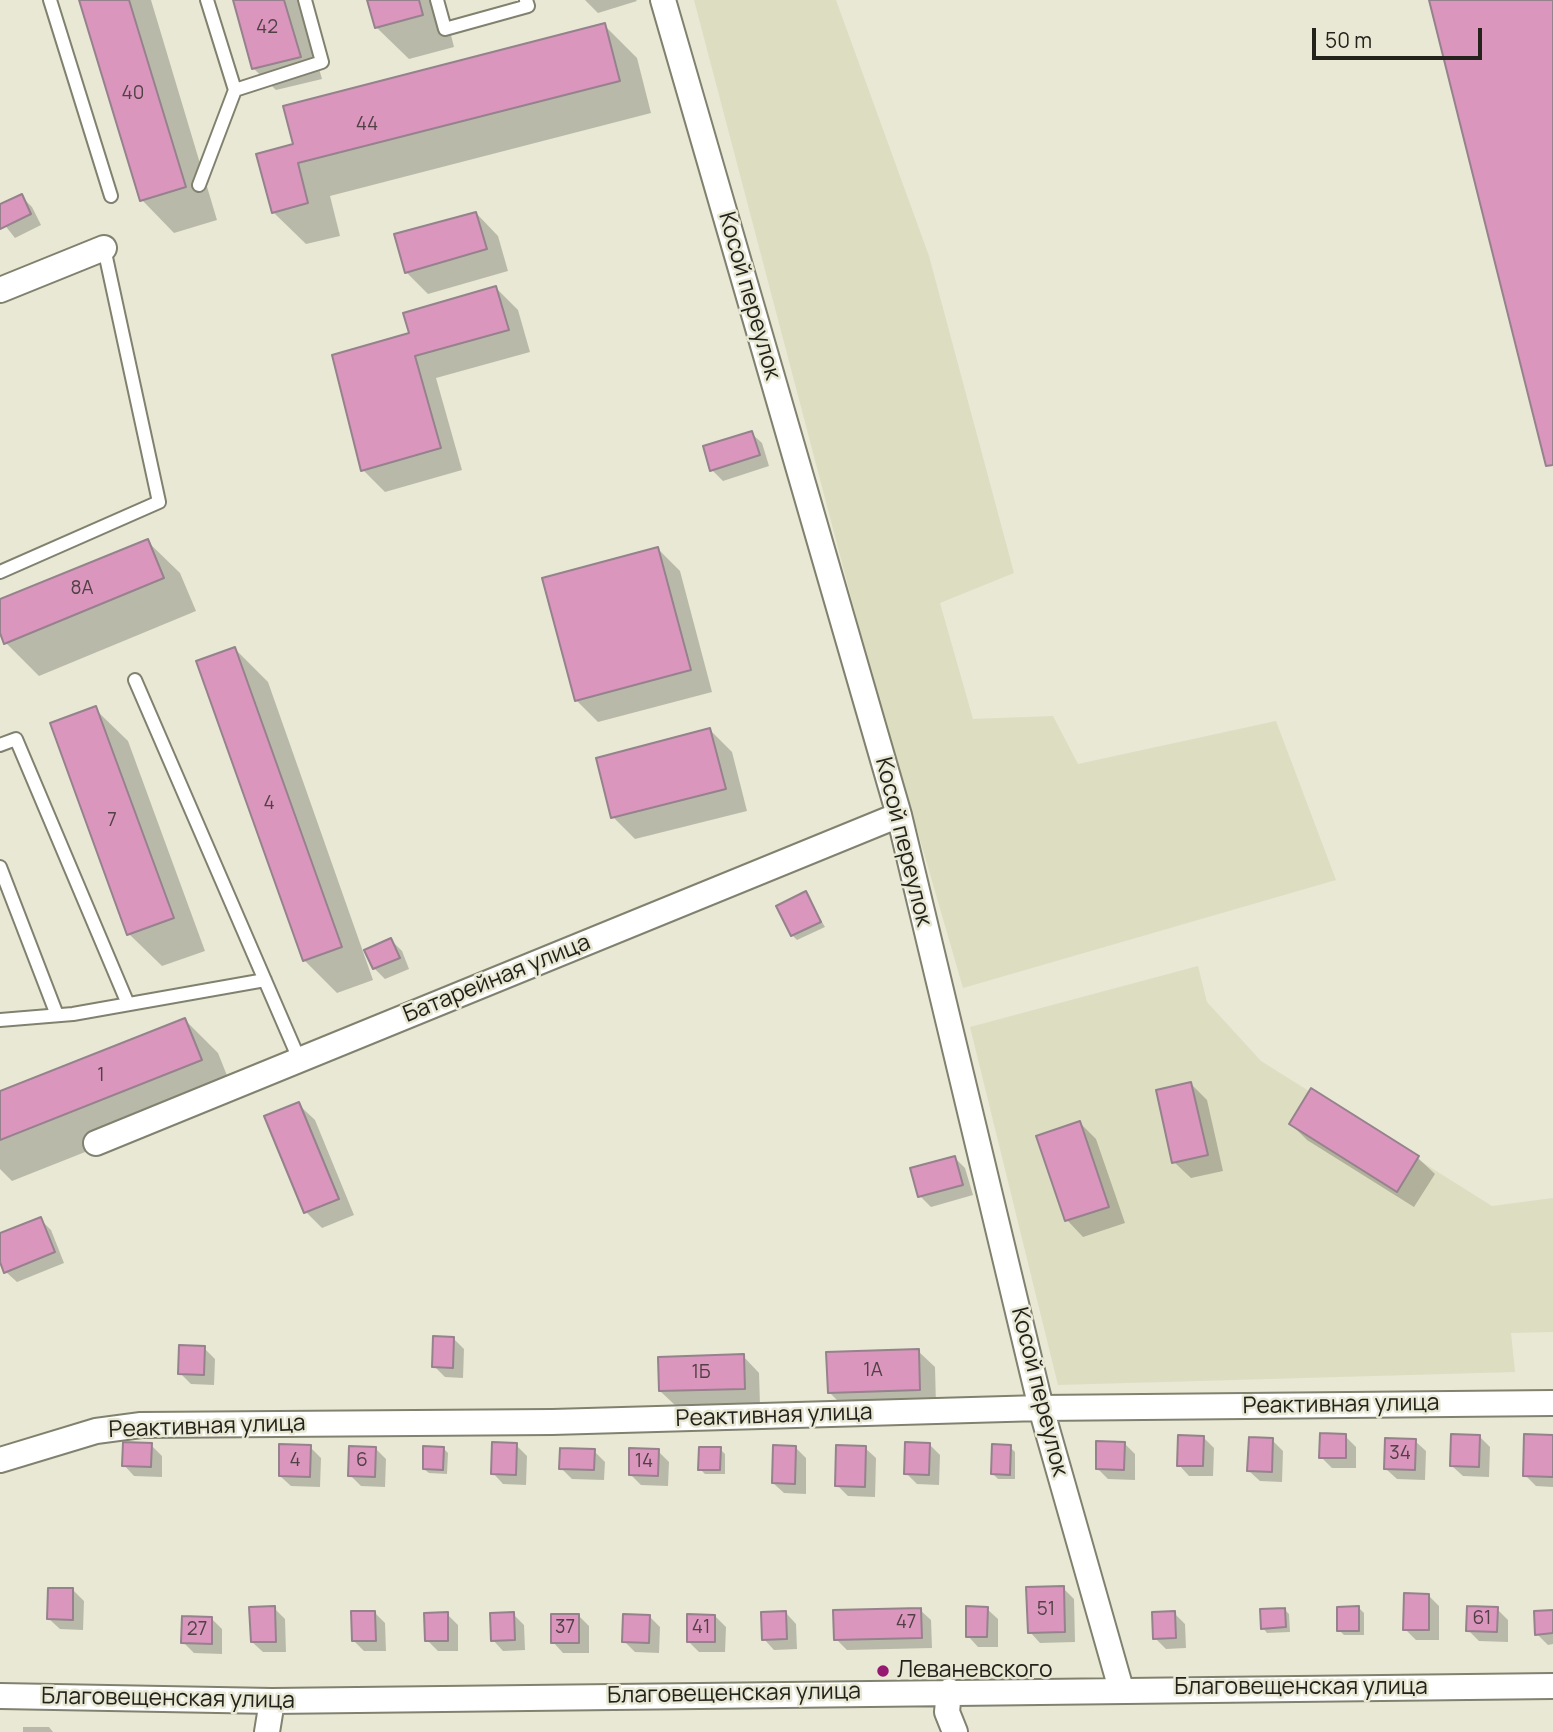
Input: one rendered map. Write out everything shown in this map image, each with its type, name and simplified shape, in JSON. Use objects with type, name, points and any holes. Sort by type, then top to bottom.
[{"type":"street","name":"Косой переулок","points":[[663,0],[899,815],[1041,1408],[1121,1689]]},
{"type":"street","points":[[0,290],[104,248]]},
{"type":"street","name":"Батарейная улица","points":[[96,1143],[899,815]]},
{"type":"street","name":"Реактивная улица","points":[[0,1460],[96,1431],[141,1426],[552,1422],[1041,1408],[1553,1403]]},
{"type":"street","name":"Благовещенская улица","points":[[0,1696],[272,1701],[1553,1686]]},
{"type":"street","points":[[949,1691],[947,1712],[955,1732]]},
{"type":"street","points":[[267,1732],[272,1701]]},
{"type":"lane","points":[[50,0],[111,196]]},
{"type":"lane","points":[[199,185],[235,90],[207,0]]},
{"type":"lane","points":[[235,90],[322,62],[305,0]]},
{"type":"lane","points":[[437,0],[445,29],[528,6],[526,0]]},
{"type":"lane","points":[[0,572],[159,502],[104,248]]},
{"type":"lane","points":[[135,680],[299,1059]]},
{"type":"lane","points":[[0,745],[16,739],[128,1004]]},
{"type":"lane","points":[[0,867],[57,1015]]},
{"type":"lane","points":[[0,1020],[57,1015],[265,980]]},
{"type":"shaded area","points":[[694,0],[836,0],[929,256],[1014,573],[940,603],[973,719],[1053,716],[1078,764],[1276,721],[1336,880],[963,988],[862,639]]},
{"type":"shaded area","points":[[1198,966],[1207,1002],[1261,1061],[1492,1206],[1553,1198],[1553,1332],[1511,1333],[1515,1372],[1058,1385],[970,1027]]},
{"type":"building","points":[[79,0],[129,0],[186,187],[140,201]]},
{"type":"building","points":[[233,0],[284,0],[301,57],[252,69]]},
{"type":"building","points":[[367,0],[419,0],[423,15],[375,28]]},
{"type":"building","points":[[1429,0],[1553,0],[1553,465],[1546,466]]},
{"type":"building","points":[[605,23],[620,81],[298,163],[308,203],[272,213],[256,154],[293,144],[283,106]]},
{"type":"building","points":[[22,194],[31,214],[0,229],[0,204]]},
{"type":"building","points":[[476,212],[487,249],[405,273],[394,234]]},
{"type":"building","points":[[496,286],[509,330],[415,356],[441,448],[361,471],[332,355],[409,333],[403,313]]},
{"type":"building","points":[[752,431],[760,455],[710,471],[703,446]]},
{"type":"building","points":[[148,539],[164,578],[4,644],[0,633],[0,599]]},
{"type":"building","points":[[658,547],[691,670],[575,701],[542,578]]},
{"type":"building","points":[[235,647],[342,947],[303,961],[196,661]]},
{"type":"building","points":[[96,706],[174,918],[127,935],[50,723]]},
{"type":"building","points":[[710,728],[726,789],[611,818],[596,758]]},
{"type":"building","points":[[806,891],[821,922],[791,936],[776,906]]},
{"type":"building","points":[[391,938],[400,958],[373,969],[364,950]]},
{"type":"building","points":[[185,1018],[202,1060],[0,1140],[0,1091]]},
{"type":"building","points":[[1191,1082],[1208,1155],[1172,1163],[1156,1090]]},
{"type":"building","points":[[1311,1088],[1419,1156],[1397,1192],[1289,1124]]},
{"type":"building","points":[[299,1102],[339,1199],[304,1213],[264,1116]]},
{"type":"building","points":[[1080,1121],[1109,1207],[1065,1221],[1036,1136]]},
{"type":"building","points":[[955,1156],[963,1185],[918,1197],[910,1168]]},
{"type":"building","points":[[41,1217],[55,1252],[4,1273],[0,1262],[0,1233]]},
{"type":"building","points":[[433,1336],[454,1337],[453,1368],[432,1367]]},
{"type":"building","points":[[179,1345],[205,1346],[204,1375],[178,1374]]},
{"type":"building","points":[[919,1349],[920,1390],[828,1393],[826,1352]]},
{"type":"building","points":[[744,1354],[745,1389],[659,1391],[658,1357]]},
{"type":"building","points":[[1320,1433],[1346,1434],[1346,1458],[1319,1458]]},
{"type":"building","points":[[1451,1434],[1480,1435],[1479,1467],[1450,1466]]},
{"type":"building","points":[[1524,1434],[1553,1435],[1553,1477],[1523,1476]]},
{"type":"building","points":[[1178,1435],[1204,1436],[1203,1466],[1177,1466]]},
{"type":"building","points":[[1249,1437],[1273,1438],[1272,1472],[1247,1471]]},
{"type":"building","points":[[1385,1438],[1416,1439],[1415,1470],[1384,1469]]},
{"type":"building","points":[[1096,1441],[1125,1442],[1124,1470],[1096,1469]]},
{"type":"building","points":[[123,1442],[152,1443],[151,1467],[122,1466]]},
{"type":"building","points":[[492,1442],[517,1443],[516,1475],[491,1474]]},
{"type":"building","points":[[905,1442],[930,1443],[929,1475],[904,1474]]},
{"type":"building","points":[[279,1444],[311,1445],[310,1477],[279,1476]]},
{"type":"building","points":[[992,1444],[1011,1445],[1010,1475],[991,1474]]},
{"type":"building","points":[[773,1445],[796,1446],[795,1484],[772,1483]]},
{"type":"building","points":[[836,1445],[866,1446],[865,1487],[835,1486]]},
{"type":"building","points":[[349,1446],[376,1447],[375,1477],[348,1476]]},
{"type":"building","points":[[423,1446],[444,1447],[443,1470],[423,1469]]},
{"type":"building","points":[[699,1447],[721,1447],[720,1470],[698,1470]]},
{"type":"building","points":[[560,1448],[595,1449],[594,1470],[559,1469]]},
{"type":"building","points":[[629,1448],[659,1449],[658,1476],[629,1475]]},
{"type":"building","points":[[1064,1586],[1065,1632],[1028,1633],[1026,1587]]},
{"type":"building","points":[[48,1588],[73,1588],[73,1620],[47,1619]]},
{"type":"building","points":[[1404,1593],[1429,1594],[1429,1630],[1403,1630]]},
{"type":"building","points":[[275,1606],[276,1642],[251,1642],[249,1607]]},
{"type":"building","points":[[966,1606],[988,1607],[987,1637],[966,1637]]},
{"type":"building","points":[[1359,1606],[1359,1631],[1337,1631],[1337,1607]]},
{"type":"building","points":[[1467,1606],[1498,1607],[1497,1632],[1466,1631]]},
{"type":"building","points":[[921,1608],[922,1638],[834,1640],[833,1610]]},
{"type":"building","points":[[1285,1608],[1286,1627],[1261,1629],[1260,1609]]},
{"type":"building","points":[[1553,1610],[1553,1633],[1535,1635],[1534,1611]]},
{"type":"building","points":[[351,1611],[375,1611],[376,1641],[352,1641]]},
{"type":"building","points":[[786,1611],[787,1639],[762,1640],[761,1612]]},
{"type":"building","points":[[1175,1611],[1176,1638],[1153,1639],[1152,1612]]},
{"type":"building","points":[[448,1612],[448,1641],[425,1641],[424,1613]]},
{"type":"building","points":[[514,1612],[515,1640],[491,1641],[490,1613]]},
{"type":"building","points":[[551,1614],[579,1614],[579,1643],[551,1643]]},
{"type":"building","points":[[623,1614],[650,1615],[649,1643],[622,1642]]},
{"type":"building","points":[[687,1614],[715,1615],[715,1642],[687,1642]]},
{"type":"building","points":[[182,1616],[212,1617],[212,1644],[181,1643]]},
{"type":"place","name":"Леваневского","points":[[883,1671]]}]
